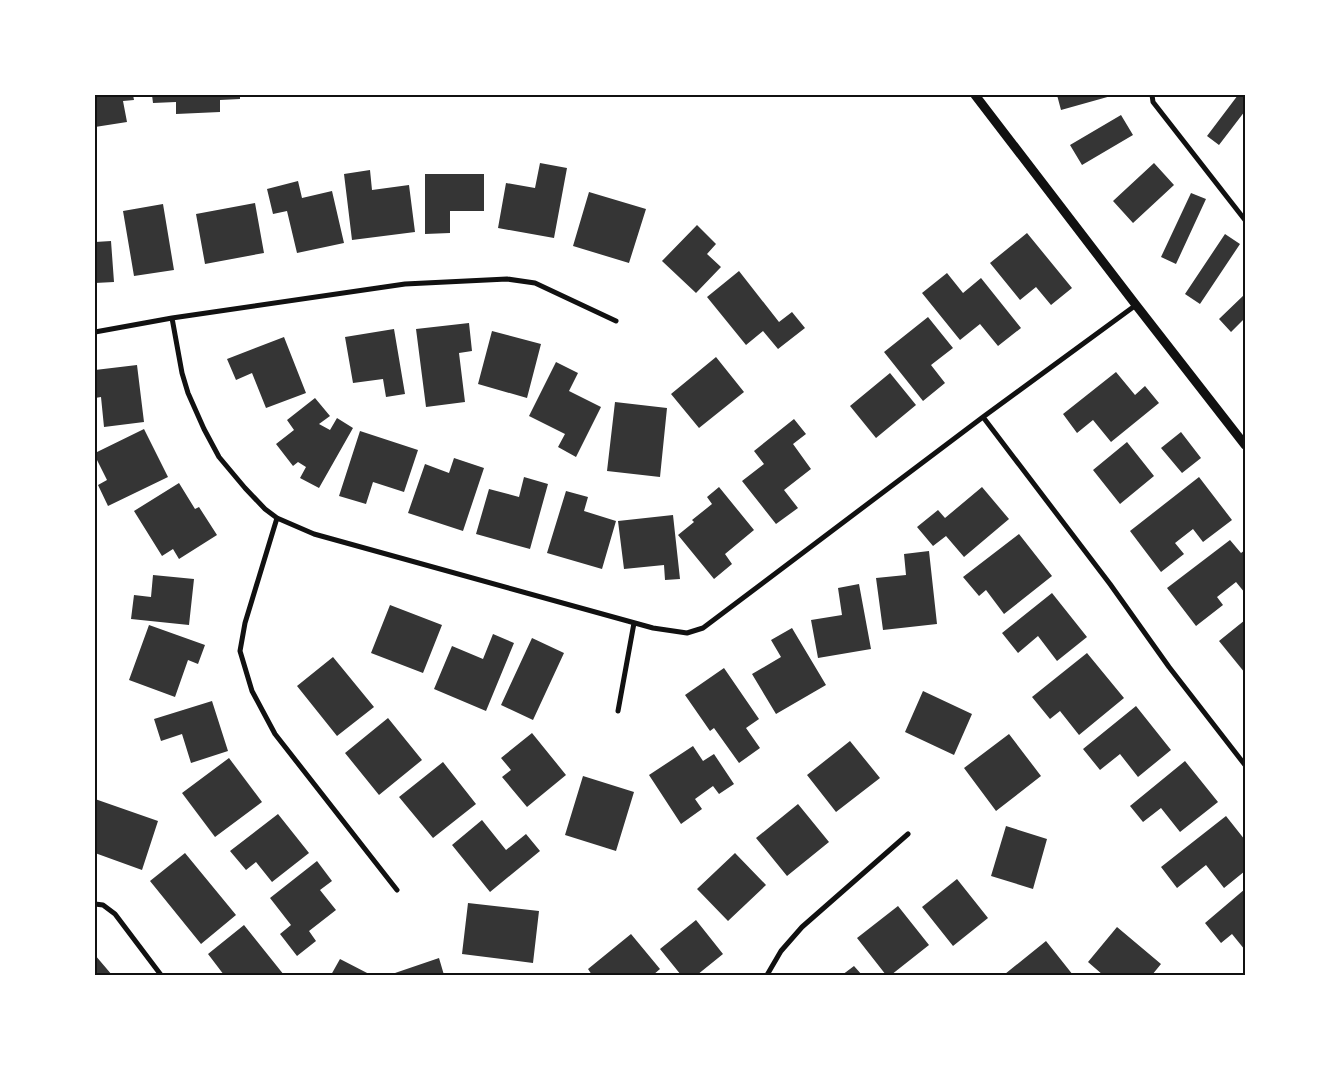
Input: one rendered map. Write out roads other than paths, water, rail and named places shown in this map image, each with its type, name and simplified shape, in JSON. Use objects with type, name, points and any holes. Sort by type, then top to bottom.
[{"type":"street","points":[[975,95],[1245,445]]},
{"type":"street","points":[[1152,95],[1153,102],[1245,220]]},
{"type":"street","points":[[95,332],[172,318],[405,284],[507,279],[536,283],[616,321]]},
{"type":"street","points":[[172,318],[182,373],[188,393],[215,450],[245,488],[265,509],[277,518],[314,534],[634,623],[687,633],[703,628],[983,417],[1136,306]]},
{"type":"street","points":[[983,417],[1245,765]]},
{"type":"street","points":[[277,518],[246,623],[240,652],[252,691],[276,734],[397,890]]},
{"type":"street","points":[[618,711],[634,623]]},
{"type":"street","points":[[767,975],[781,951],[802,927],[908,834]]},
{"type":"street","points":[[95,904],[103,905],[115,914],[161,975]]}]
